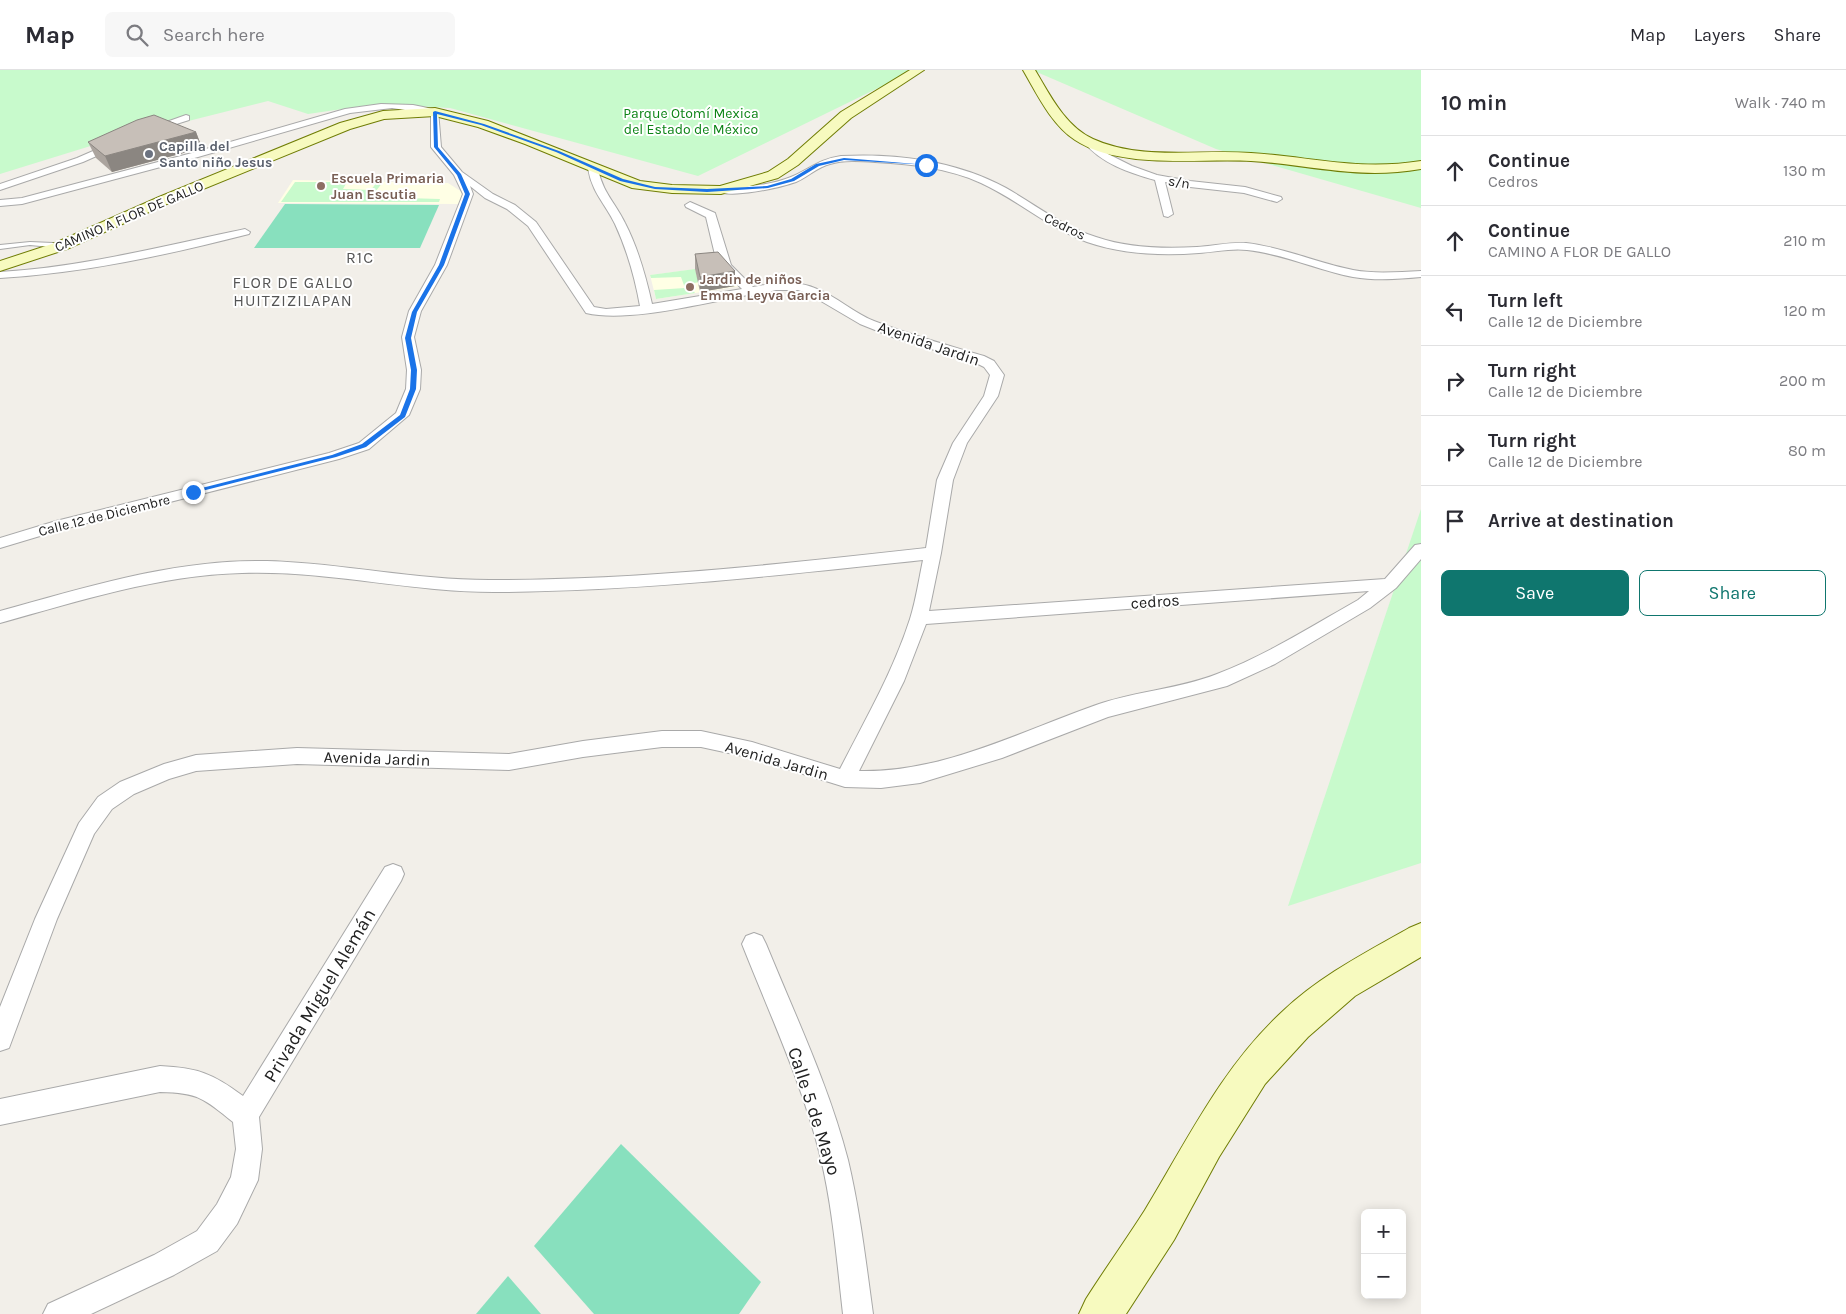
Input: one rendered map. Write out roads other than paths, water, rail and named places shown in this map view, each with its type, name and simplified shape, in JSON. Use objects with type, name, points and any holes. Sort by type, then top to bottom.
[{"type":"street","name":"CAMINO A FLOR DE GALLO","points":[[0,266],[61,246],[164,200],[344,126],[383,115],[435,112],[483,124],[530,141],[622,180],[646,186],[672,189],[721,190],[773,174],[793,162],[846,115],[885,88],[918,70]]},
{"type":"street","points":[[1029,70],[1062,120],[1073,131],[1089,142],[1131,154],[1248,157],[1349,170],[1390,170],[1421,165]]},
{"type":"street","points":[[0,203],[22,201],[159,165],[365,107],[399,105],[435,112]]},
{"type":"street","name":"Calle 12 de Diciembre","points":[[0,543],[56,526],[334,456],[364,446],[402,415],[413,389],[414,370],[408,338],[415,312],[441,265],[468,194],[459,174],[436,147],[435,112]]},
{"type":"street","points":[[140,132],[186,118]]},
{"type":"street","points":[[0,187],[80,160],[127,139]]},
{"type":"street","name":"s/n","points":[[1089,142],[1096,150],[1117,162],[1159,178],[1190,184],[1245,190],[1277,199]]},
{"type":"street","name":"Cedros","points":[[721,190],[754,189],[779,184],[793,180],[818,165],[835,160],[862,159],[926,165],[971,175],[998,188],[1070,231],[1119,247],[1169,250],[1251,247],[1353,274],[1375,276],[1421,274]]},
{"type":"street","points":[[593,168],[594,179],[603,200],[621,226],[644,293],[647,309]]},
{"type":"street","name":"Avenida Jardin","points":[[0,1039],[46,919],[86,829],[105,803],[128,788],[164,772],[196,763],[297,756],[509,762],[583,749],[662,739],[701,739],[752,750],[845,779],[895,681],[919,618],[926,580],[934,553],[945,480],[960,444],[991,396],[998,375],[994,368],[979,359],[899,335],[864,321],[813,291],[785,286],[647,309],[606,313],[590,310],[585,306],[555,256],[532,224],[511,207],[481,191],[459,174]]},
{"type":"street","points":[[1159,178],[1168,214]]},
{"type":"street","points":[[690,206],[711,215],[726,268],[752,292]]},
{"type":"street","points":[[0,275],[80,266],[245,232]]},
{"type":"street","points":[[845,779],[881,780],[920,775],[995,752],[1105,710],[1220,681],[1268,659],[1364,604],[1390,584],[1421,549]]},
{"type":"street","points":[[0,617],[112,587],[184,573],[239,567],[285,567],[444,585],[530,586],[615,584],[713,577],[934,553]]},
{"type":"street","name":"cedros","points":[[919,618],[1390,584]]},
{"type":"street","name":"Privada Miguel Alemán","points":[[246,1115],[393,874]]},
{"type":"street","points":[[1101,1314],[1154,1233],[1205,1143],[1252,1071],[1295,1024],[1343,984],[1421,939]]},
{"type":"street","name":"Calle 5 de Mayo","points":[[754,944],[820,1112],[834,1159],[842,1199],[858,1314]]},
{"type":"street","points":[[0,1112],[160,1079],[185,1080],[211,1088],[246,1115],[249,1149],[244,1180],[227,1214],[207,1240],[164,1265],[61,1313]]},
{"type":"lane","points":[[0,247],[32,243],[61,246]]},
{"type":"place","name":"Capilla del Santo niño Jesus","points":[[149,154]]},
{"type":"place","name":"Escuela Primaria Juan Escutia","points":[[321,186]]},
{"type":"place","name":"Jardin de niños Emma Leyva Garcia","points":[[690,287]]},
{"type":"district","name":"R1C","points":[[360,257]]},
{"type":"district","name":"FLOR DE GALLO HUITZIZILAPAN","points":[[293,291]]},
{"type":"park label","name":"Parque Otomí Mexica del Estado de México","points":[[691,122]]}]
